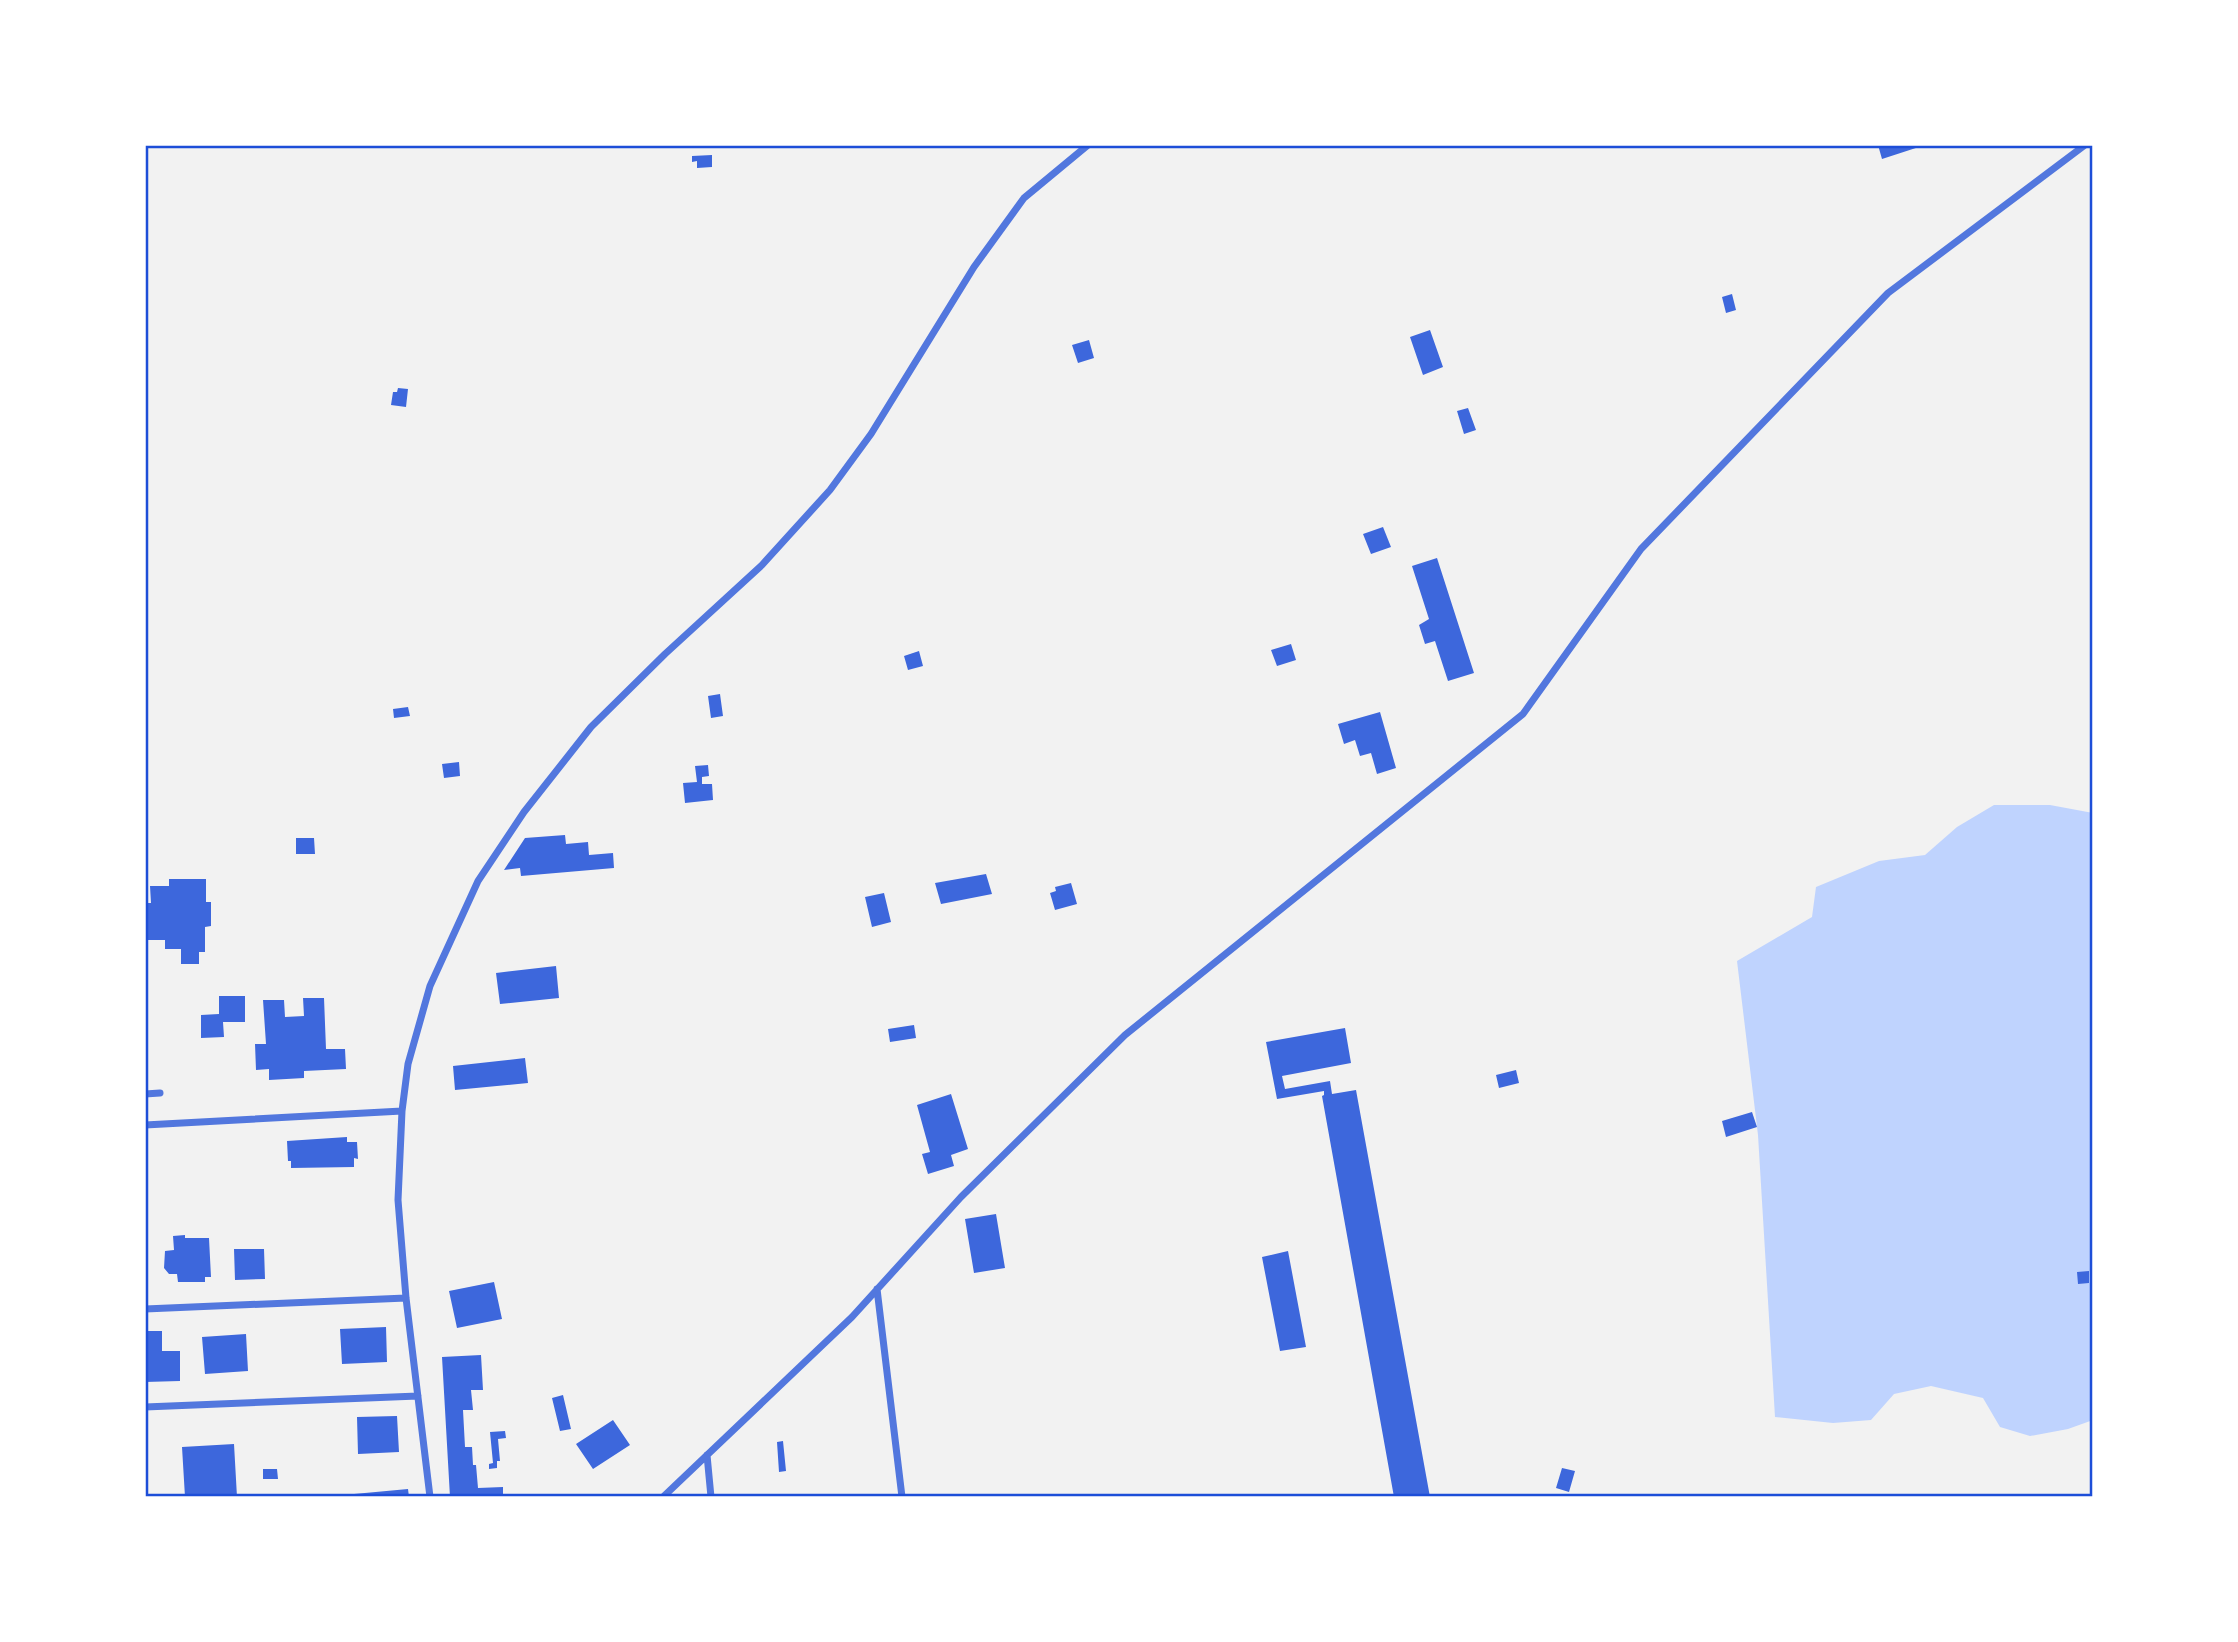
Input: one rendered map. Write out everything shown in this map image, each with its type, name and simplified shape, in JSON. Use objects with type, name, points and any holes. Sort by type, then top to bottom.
[{"type":"street","points":[[430,1497],[406,1298],[398,1199],[402,1111],[408,1064],[430,986],[478,881],[524,812],[591,727],[665,654],[762,565],[830,490],[871,435],[974,267],[1024,198],[1088,145]]},
{"type":"street","points":[[663,1497],[852,1317],[961,1197],[1125,1035],[1523,714],[1641,549],[1888,293],[2085,145]]},
{"type":"street","points":[[145,1094],[160,1093]]},
{"type":"street","points":[[145,1125],[402,1111]]},
{"type":"street","points":[[877,1289],[902,1497]]},
{"type":"street","points":[[145,1309],[406,1298]]},
{"type":"street","points":[[145,1407],[418,1396]]},
{"type":"street","points":[[707,1455],[711,1497]]},
{"type":"water","points":[[1994,805],[2050,805],[2093,813],[2093,1420],[2068,1429],[2030,1436],[2000,1427],[1983,1398],[1931,1386],[1894,1394],[1871,1420],[1833,1423],[1775,1417],[1758,1135],[1737,961],[1812,917],[1816,887],[1879,861],[1925,855],[1957,827]]},
{"type":"building","points":[[1878,145],[1922,145],[1922,146],[1882,159]]},
{"type":"building","points":[[712,155],[712,167],[697,168],[697,161],[692,162],[692,156]]},
{"type":"building","points":[[1732,294],[1736,310],[1726,313],[1722,297]]},
{"type":"building","points":[[1430,330],[1443,367],[1423,375],[1410,337]]},
{"type":"building","points":[[1089,340],[1094,358],[1078,363],[1072,345]]},
{"type":"building","points":[[398,388],[408,389],[406,407],[391,405],[393,392],[397,392]]},
{"type":"building","points":[[1468,408],[1476,430],[1464,434],[1457,411]]},
{"type":"building","points":[[1383,527],[1391,547],[1371,554],[1363,534]]},
{"type":"building","points":[[1437,558],[1474,673],[1448,681],[1435,641],[1425,644],[1419,625],[1429,619],[1412,566]]},
{"type":"building","points":[[1291,644],[1296,660],[1277,666],[1271,650]]},
{"type":"building","points":[[919,651],[923,666],[908,670],[904,656]]},
{"type":"building","points":[[720,694],[723,716],[711,718],[708,696]]},
{"type":"building","points":[[408,707],[410,716],[394,718],[393,709]]},
{"type":"building","points":[[1380,712],[1396,768],[1377,774],[1371,753],[1360,756],[1355,740],[1344,744],[1338,724]]},
{"type":"building","points":[[459,762],[460,776],[444,778],[442,764]]},
{"type":"building","points":[[708,765],[709,776],[702,777],[702,784],[712,784],[713,800],[685,803],[683,783],[697,782],[695,766]]},
{"type":"building","points":[[565,835],[566,844],[588,842],[589,855],[613,853],[614,868],[521,876],[520,868],[504,870],[525,838]]},
{"type":"building","points":[[296,838],[314,838],[315,854],[296,854]]},
{"type":"building","points":[[986,874],[992,894],[941,904],[935,883]]},
{"type":"building","points":[[169,879],[206,879],[206,902],[211,902],[211,926],[205,927],[205,952],[199,952],[199,964],[181,964],[181,949],[165,949],[165,940],[145,940],[145,903],[151,903],[150,886],[169,886]]},
{"type":"building","points":[[1071,883],[1077,904],[1055,910],[1050,893],[1056,891],[1055,887]]},
{"type":"building","points":[[884,893],[891,922],[872,927],[865,897]]},
{"type":"building","points":[[556,966],[559,998],[500,1004],[496,973]]},
{"type":"building","points":[[219,996],[245,996],[245,1022],[223,1022],[224,1037],[201,1038],[201,1015],[219,1014]]},
{"type":"building","points":[[303,998],[324,998],[326,1049],[345,1049],[346,1069],[304,1071],[304,1078],[269,1080],[269,1069],[256,1070],[255,1044],[266,1044],[263,1000],[284,1000],[285,1017],[304,1016]]},
{"type":"building","points":[[914,1025],[916,1038],[890,1042],[888,1029]]},
{"type":"building","points":[[1345,1028],[1351,1063],[1282,1076],[1285,1089],[1330,1081],[1332,1094],[1356,1090],[1430,1497],[1394,1497],[1322,1096],[1324,1091],[1277,1099],[1266,1042]]},
{"type":"building","points":[[525,1058],[528,1083],[455,1090],[453,1066]]},
{"type":"building","points":[[1516,1070],[1519,1083],[1499,1088],[1496,1075]]},
{"type":"building","points":[[951,1094],[968,1149],[951,1155],[954,1166],[928,1174],[922,1154],[930,1152],[917,1105]]},
{"type":"building","points":[[1752,1112],[1757,1127],[1726,1137],[1722,1121]]},
{"type":"building","points":[[347,1137],[347,1142],[357,1142],[358,1159],[354,1158],[354,1167],[291,1168],[287,1141]]},
{"type":"building","points":[[996,1214],[1005,1268],[974,1273],[965,1219]]},
{"type":"building","points":[[185,1235],[185,1238],[209,1238],[211,1277],[205,1277],[205,1282],[178,1282],[177,1274],[169,1274],[164,1268],[165,1251],[174,1250],[173,1236]]},
{"type":"building","points":[[234,1249],[264,1249],[265,1279],[235,1280]]},
{"type":"building","points":[[1288,1251],[1306,1347],[1280,1351],[1262,1257]]},
{"type":"building","points":[[2089,1271],[2089,1283],[2078,1284],[2077,1272]]},
{"type":"building","points":[[494,1282],[502,1319],[457,1328],[449,1291]]},
{"type":"building","points":[[386,1327],[387,1362],[342,1364],[340,1329]]},
{"type":"building","points":[[145,1331],[162,1331],[162,1351],[180,1351],[180,1381],[145,1382]]},
{"type":"building","points":[[246,1334],[248,1371],[205,1374],[202,1337]]},
{"type":"building","points":[[481,1355],[483,1390],[471,1390],[473,1410],[463,1410],[465,1447],[472,1447],[478,1488],[503,1487],[503,1497],[450,1497],[442,1357]]},
{"type":"building","points":[[563,1395],[571,1429],[560,1431],[552,1398]]},
{"type":"building","points":[[397,1416],[399,1452],[358,1454],[357,1417]]},
{"type":"building","points":[[613,1420],[630,1445],[593,1469],[576,1444]]},
{"type":"building","points":[[505,1431],[506,1438],[498,1439],[500,1461],[497,1461],[497,1468],[489,1469],[489,1464],[493,1463],[490,1432]]},
{"type":"building","points":[[783,1441],[786,1471],[779,1472],[777,1442]]},
{"type":"building","points":[[234,1444],[237,1497],[185,1497],[182,1447]]},
{"type":"building","points":[[1562,1468],[1575,1471],[1569,1492],[1556,1488]]},
{"type":"building","points":[[263,1469],[277,1469],[278,1479],[263,1479]]},
{"type":"building","points":[[408,1489],[409,1497],[354,1497],[354,1494]]}]
